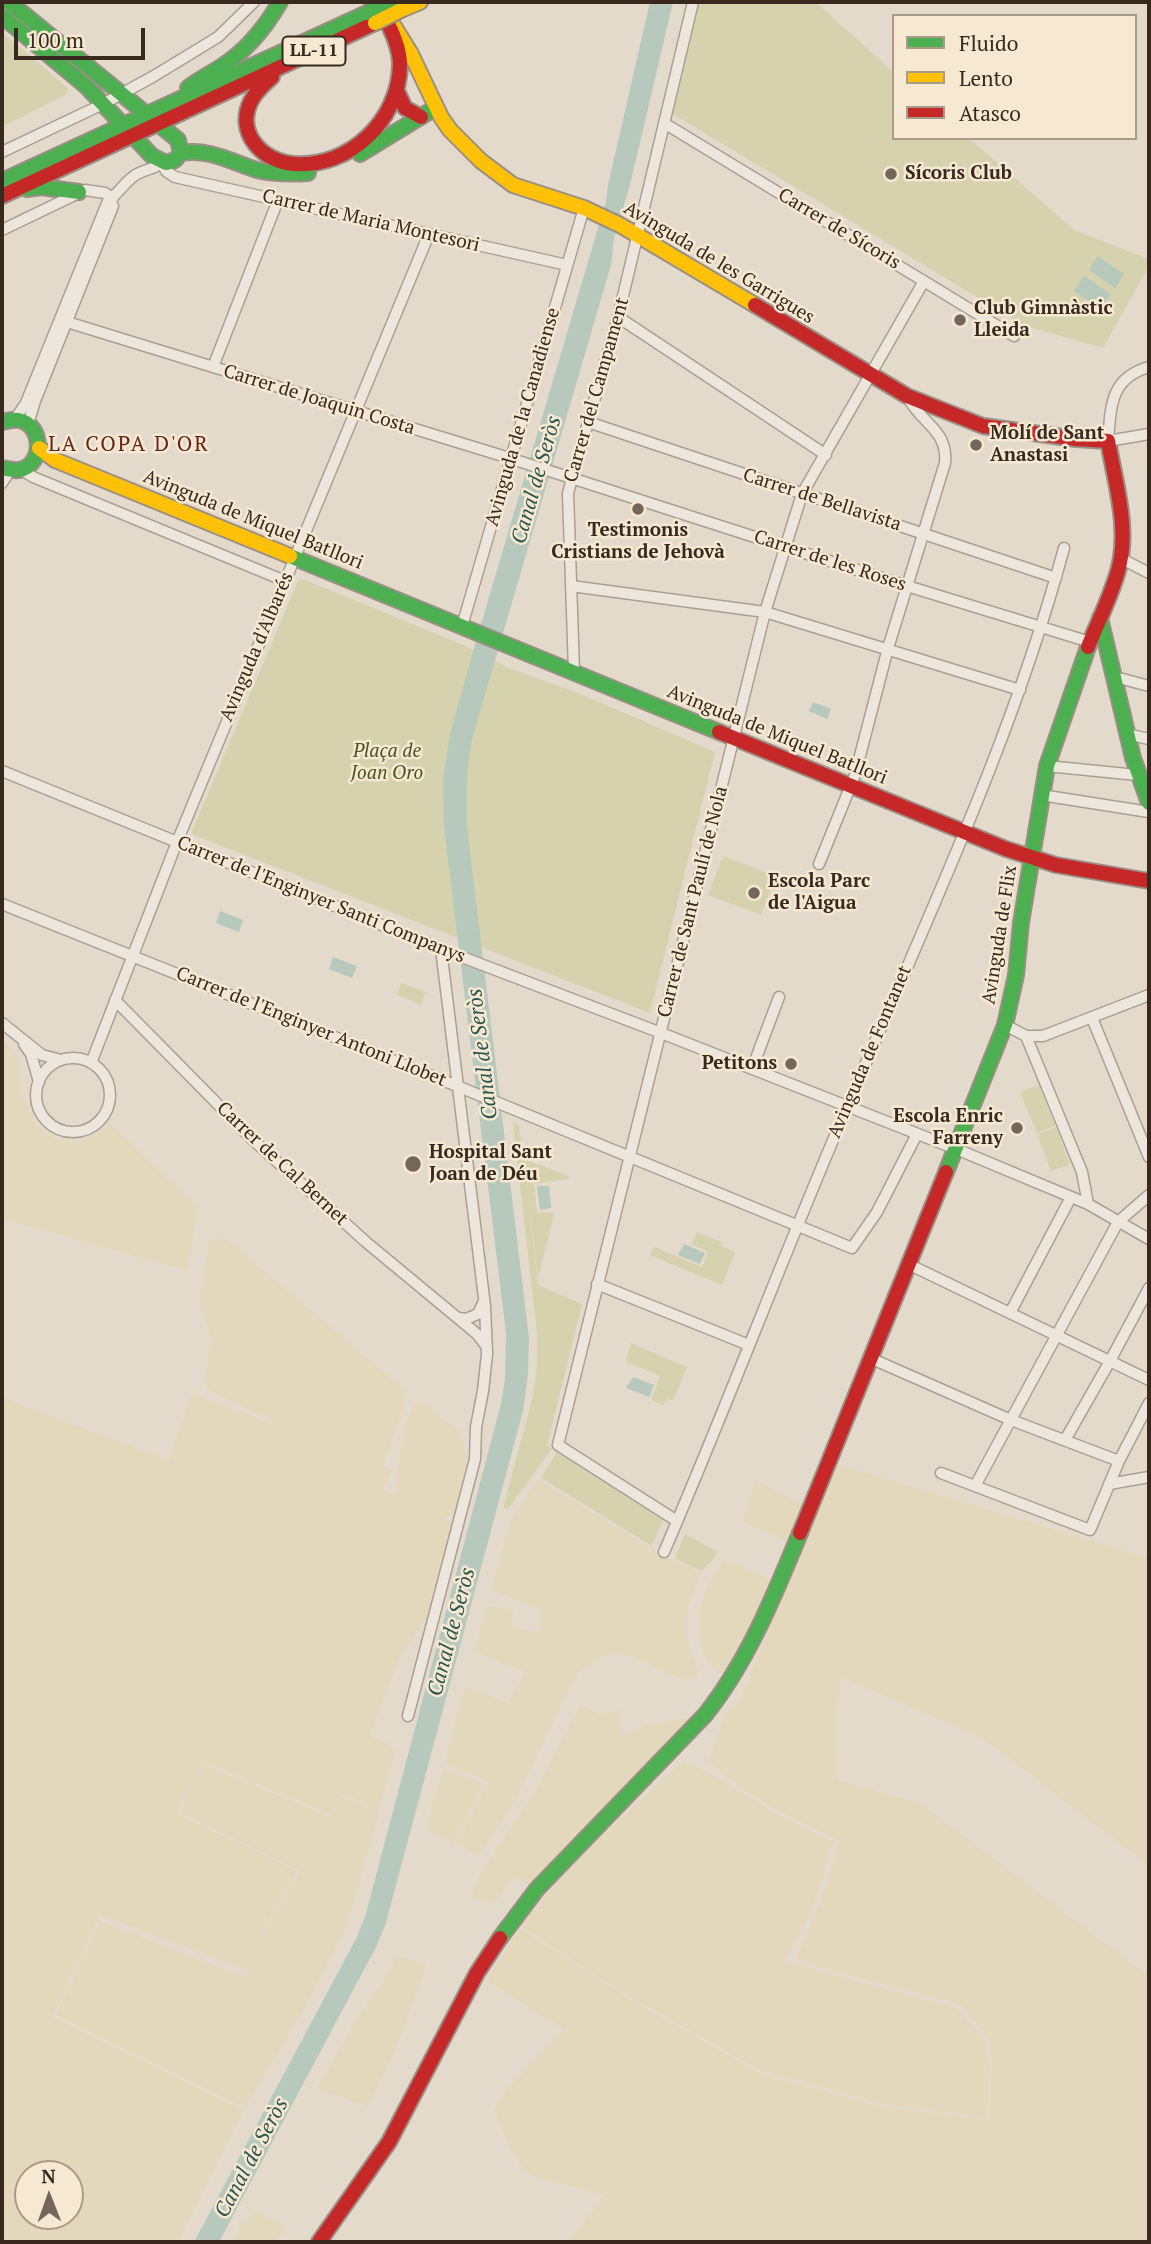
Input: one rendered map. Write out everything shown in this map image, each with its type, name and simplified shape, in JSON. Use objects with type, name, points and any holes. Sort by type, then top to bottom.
[{"type":"main road","points":[[9,2],[26,7],[106,83],[178,140],[162,161]]},
{"type":"main road","points":[[176,100],[190,86],[248,45],[280,2]]},
{"type":"main road","name":"LL-11","points":[[2,196],[129,130],[147,113],[378,9],[403,9],[420,2]]},
{"type":"main road","points":[[309,54],[262,85],[251,97],[245,121],[254,145],[272,158],[292,164],[314,163],[348,151],[374,132],[388,113],[397,91],[400,59],[391,29],[378,9]]},
{"type":"main road","name":"LL-11","points":[[2,181],[129,130],[159,124],[309,54],[378,9]]},
{"type":"main road","name":"Avinguda de les Garrigues","points":[[378,9],[411,54],[435,108],[450,130],[505,180],[584,208],[620,225],[907,396],[983,426],[1108,441]]},
{"type":"main road","points":[[2,16],[98,98],[162,161]]},
{"type":"main road","points":[[98,98],[104,92],[106,83]]},
{"type":"main road","points":[[397,91],[404,108],[421,117]]},
{"type":"main road","points":[[162,161],[194,149],[260,170],[307,173],[331,168],[343,162],[435,108]]},
{"type":"main road","points":[[2,196],[32,187],[79,192]]},
{"type":"main road","points":[[9,473],[29,466],[37,453],[38,436],[15,422]]},
{"type":"main road","points":[[1084,439],[1104,453],[1112,464]]},
{"type":"main road","name":"Avinguda de Flix","points":[[319,2242],[389,2142],[477,1973],[508,1926],[537,1889],[685,1738],[721,1695],[754,1638],[783,1574],[1005,1025],[1016,975],[1021,923],[1046,766],[1118,571],[1118,492],[1108,441]]},
{"type":"main road","name":"Avinguda de Miquel Batllori","points":[[37,453],[1031,858],[1149,881]]},
{"type":"main road","points":[[1100,618],[1137,775],[1149,803]]},
{"type":"street","points":[[2,152],[98,98],[121,93],[154,76],[218,37],[254,2]]},
{"type":"street","name":"Carrer del Campament","points":[[574,671],[568,494],[618,317],[693,2]]},
{"type":"street","name":"Carrer de Sícoris","points":[[664,123],[1014,336]]},
{"type":"street","points":[[15,422],[26,402],[110,201],[122,186],[162,161]]},
{"type":"street","name":"Carrer de Maria Montesori","points":[[162,161],[175,177],[567,265]]},
{"type":"street","points":[[2,230],[90,189],[101,193],[113,204],[35,401],[15,422]]},
{"type":"street","points":[[213,367],[278,200]]},
{"type":"street","name":"Avinguda de la Canadiense","points":[[462,626],[584,208]]},
{"type":"street","name":"Avinguda d'Albarés","points":[[91,1063],[177,842],[429,234]]},
{"type":"street","name":"Carrer de Sant Paulí de Nola","points":[[677,1521],[558,1445],[765,612],[785,547],[802,494],[924,281]]},
{"type":"street","points":[[618,317],[826,455]]},
{"type":"street","name":"Carrer de Joaquin Costa","points":[[67,322],[571,479]]},
{"type":"street","points":[[1149,367],[1128,375],[1118,388],[1113,402],[1108,441],[1149,434]]},
{"type":"street","points":[[819,864],[851,785],[888,648],[945,463],[946,450],[942,437],[918,415],[907,396]]},
{"type":"street","name":"Carrer de Bellavista","points":[[588,422],[1056,578]]},
{"type":"street","points":[[9,473],[33,477],[285,581]]},
{"type":"street","name":"Carrer de les Roses","points":[[571,479],[1090,642]]},
{"type":"street","name":"Avinguda de Fontanet","points":[[664,1552],[847,1106],[964,832],[1020,690],[1063,548]]},
{"type":"street","points":[[1120,558],[1149,573]]},
{"type":"street","points":[[571,586],[765,612],[1020,690]]},
{"type":"street","points":[[1115,677],[1149,686]]},
{"type":"street","points":[[1127,734],[1149,739]]},
{"type":"street","points":[[1046,766],[1137,775]]},
{"type":"street","name":"Carrer de l'Enginyer Santi Companys","points":[[2,771],[441,949],[954,1149],[1088,1204],[1149,1239]]},
{"type":"street","points":[[1041,795],[1149,813]]},
{"type":"street","name":"Carrer de l'Enginyer Antoni Llobet","points":[[2,904],[458,1086],[630,1159],[852,1248],[877,1212],[917,1134]]},
{"type":"street","points":[[408,1716],[475,1459],[476,1427],[484,1391],[487,1348],[484,1299],[441,949]]},
{"type":"street","points":[[1005,1025],[1026,1036],[1043,1036],[1149,995]]},
{"type":"street","points":[[752,1069],[779,997]]},
{"type":"street","name":"Carrer de Cal Bernet","points":[[115,1000],[253,1140],[366,1242],[459,1318],[477,1334],[487,1348]]},
{"type":"street","points":[[1092,1017],[1149,1157]]},
{"type":"street","points":[[2,1023],[43,1055],[91,1063],[106,1077],[110,1099],[107,1111],[89,1128],[65,1131],[44,1118],[38,1107],[38,1082],[45,1071],[61,1060]]},
{"type":"street","points":[[1026,1036],[1082,1172],[1088,1204]]},
{"type":"street","points":[[22,1040],[31,1054],[38,1082]]},
{"type":"street","points":[[975,1486],[1118,1223],[1149,1195]]},
{"type":"street","points":[[1010,1312],[1071,1197]]},
{"type":"street","points":[[908,1264],[1149,1380]]},
{"type":"street","points":[[597,1284],[749,1345]]},
{"type":"street","points":[[1065,1440],[1149,1288]]},
{"type":"street","points":[[459,1318],[466,1319],[478,1314],[484,1299]]},
{"type":"street","points":[[870,1358],[1011,1420],[1119,1461]]},
{"type":"street","points":[[941,1473],[1090,1530],[1119,1461],[1149,1403]]},
{"type":"street","points":[[1109,1484],[1149,1477]]},
{"type":"shaded area","points":[[2,1040],[18,1056],[22,1096],[38,1125],[55,1138],[78,1143],[106,1128],[107,1120],[197,1207],[188,1271],[2,1219]]},
{"type":"shaded area","points":[[215,1238],[223,1238],[404,1389],[405,1403],[383,1466],[392,1470],[383,1490],[394,1495],[406,1422],[415,1403],[423,1402],[460,1432],[466,1462],[458,1505],[455,1514],[442,1518],[455,1524],[429,1614],[399,1659],[370,1736],[386,1742],[395,1751],[379,1809],[342,1794],[331,1815],[203,1761],[176,1813],[297,1871],[270,1918],[259,1949],[300,1871],[179,1812],[203,1764],[331,1817],[342,1797],[380,1811],[345,1930],[305,2008],[245,2108],[56,2015],[100,1921],[246,1977],[249,1971],[100,1915],[52,2017],[244,2110],[178,2242],[2,2242],[2,1397],[169,1460],[191,1393],[270,1423],[270,1419],[213,1393],[205,1386],[211,1339],[200,1296],[210,1242]]},
{"type":"shaded area","points":[[838,1464],[1149,1558],[1149,1866],[984,1739],[841,1677],[835,1723],[838,1780],[920,1803],[1149,1976],[1149,2242],[568,2242],[605,2195],[539,2179],[523,2169],[510,2149],[494,2110],[506,2090],[564,2029],[487,1981],[520,1928],[625,1996],[761,2074],[888,2108],[989,2119],[992,2059],[988,2038],[961,2005],[811,1965],[799,1959],[798,1955],[824,1894],[840,1841],[782,1813],[744,1790],[708,1761],[725,1714],[737,1706]]},
{"type":"shaded area","points":[[539,1480],[668,1558],[701,1573],[686,1620],[687,1638],[699,1670],[693,1679],[680,1679],[634,1657],[613,1654],[598,1657],[579,1672],[517,1798],[480,1856],[456,1844],[488,1781],[445,1764],[465,1686],[508,1703],[525,1672],[475,1652],[487,1606],[514,1610],[511,1626],[538,1632],[544,1611],[491,1590],[511,1521]]},
{"type":"shaded area","points":[[756,1480],[803,1505],[787,1541],[742,1522]]},
{"type":"shaded area","points":[[725,1559],[772,1580],[748,1633],[724,1676],[708,1663],[702,1650],[698,1611],[710,1579]]},
{"type":"shaded area","points":[[581,1703],[599,1714],[620,1710],[622,1735],[646,1725],[691,1717],[637,1777],[529,1887],[513,1877],[495,1904],[470,1898],[479,1877],[540,1782]]},
{"type":"shaded area","points":[[683,1761],[706,1771],[782,1817],[833,1841],[811,1913],[785,1961],[957,2008],[983,2038],[990,2060],[986,2117],[887,2105],[763,2072],[623,1993],[520,1926],[590,1847]]},
{"type":"shaded area","points":[[445,1768],[483,1784],[454,1843],[427,1831],[434,1796]]},
{"type":"shaded area","points":[[397,1955],[427,1965],[395,2051],[368,2107],[317,2089],[355,2021],[383,1982]]},
{"type":"shaded area","points":[[254,2210],[287,2227],[275,2242],[231,2242],[239,2228]]},
{"type":"green space","name":"Sícoris Club","points":[[699,2],[816,2],[892,71],[892,140],[971,140],[1074,230],[1149,259],[1149,266],[1103,348],[1025,326],[673,114]]},
{"type":"green space","points":[[2,32],[69,89],[67,94],[2,127]]},
{"type":"green space","name":"Plaça de Joan Oro","points":[[303,579],[461,644],[509,668],[578,693],[715,752],[650,1013],[191,834],[298,581]]},
{"type":"green space","points":[[723,856],[776,876],[761,915],[708,895]]},
{"type":"green space","points":[[401,983],[426,992],[421,1005],[397,995]]},
{"type":"green space","points":[[1039,1085],[1055,1126],[1037,1133],[1020,1092]]},
{"type":"green space","points":[[513,1123],[519,1125],[523,1159],[569,1176],[568,1179],[534,1184],[537,1213],[555,1212],[538,1278],[525,1174],[538,1285],[582,1304],[547,1445],[552,1449],[508,1509],[503,1508],[533,1396],[537,1365],[537,1333]]},
{"type":"green space","points":[[1056,1127],[1070,1164],[1051,1171],[1037,1135]]},
{"type":"green space","points":[[697,1232],[722,1242],[721,1246],[735,1252],[722,1285],[650,1255],[654,1247],[702,1267],[708,1252],[691,1244]]},
{"type":"green space","points":[[631,1343],[687,1367],[673,1401],[667,1398],[664,1405],[651,1400],[660,1376],[626,1362]]},
{"type":"green space","points":[[557,1452],[663,1519],[652,1546],[541,1478]]},
{"type":"green space","points":[[685,1534],[718,1552],[701,1571],[675,1558]]},
{"type":"water","name":"Canal de Seròs","points":[[650,2],[673,2],[630,185],[614,238],[611,265],[472,739],[468,772],[467,827],[529,1338],[523,1411],[385,1926],[219,2242],[194,2242],[356,1939],[365,1917],[501,1404],[505,1379],[506,1333],[444,827],[443,779],[450,734],[474,648],[606,201]]},
{"type":"water","points":[[1098,256],[1124,274],[1115,288],[1089,270]]},
{"type":"water","points":[[1084,276],[1111,294],[1101,309],[1074,291]]},
{"type":"water","points":[[813,702],[831,709],[827,719],[809,711]]},
{"type":"water","points":[[220,911],[243,920],[239,932],[216,923]]},
{"type":"water","points":[[333,957],[357,966],[352,978],[329,969]]},
{"type":"water","points":[[537,1186],[549,1186],[551,1208],[540,1210]]},
{"type":"water","points":[[684,1244],[705,1253],[700,1264],[678,1255]]},
{"type":"water","points":[[633,1377],[654,1385],[649,1397],[626,1388]]},
{"type":"traffic: fast","points":[[2,16],[86,86],[152,156],[166,163],[175,160],[181,153],[178,140],[9,2]]},
{"type":"traffic: fast","points":[[188,88],[230,61],[247,46],[280,2]]},
{"type":"traffic: fast","points":[[367,13],[389,2]]},
{"type":"traffic: fast","points":[[2,181],[367,13]]},
{"type":"traffic: fast","points":[[360,154],[435,108]]},
{"type":"traffic: fast","points":[[181,153],[201,152],[263,171],[308,173]]},
{"type":"traffic: fast","points":[[27,189],[41,187],[79,192]]},
{"type":"traffic: fast","points":[[2,422],[17,420],[27,423],[33,429],[38,445],[37,454],[27,467],[17,470],[2,468]]},
{"type":"traffic: fast","points":[[290,556],[719,732]]},
{"type":"traffic: fast","points":[[1100,618],[1133,758],[1149,803]]},
{"type":"traffic: fast","points":[[946,1172],[1005,1025],[1016,975],[1021,923],[1047,766],[1088,647]]},
{"type":"traffic: fast","points":[[500,1938],[537,1889],[705,1715],[747,1650],[800,1533]]},
{"type":"traffic: slow","points":[[403,9],[420,2]]},
{"type":"traffic: slow","points":[[375,23],[403,9]]},
{"type":"traffic: slow","points":[[390,20],[411,54],[441,117],[481,161],[513,185],[584,208],[620,225],[755,305]]},
{"type":"traffic: slow","points":[[39,448],[55,460],[290,556]]},
{"type":"traffic: jam","points":[[272,77],[255,94],[247,113],[249,134],[263,152],[272,158],[294,164],[315,163],[352,149],[368,137],[381,122],[397,85],[400,65],[398,50],[381,9]]},
{"type":"traffic: jam","points":[[2,196],[375,23]]},
{"type":"traffic: jam","points":[[397,91],[405,108],[421,117]]},
{"type":"traffic: jam","points":[[755,305],[907,396],[983,426],[1108,441],[1122,522],[1121,555],[1112,590],[1088,647]]},
{"type":"traffic: jam","points":[[719,732],[1006,849],[1056,865],[1149,881]]},
{"type":"traffic: jam","points":[[800,1533],[946,1172]]},
{"type":"traffic: jam","points":[[319,2242],[389,2142],[477,1973],[500,1938]]},
{"type":"place","name":"Sícoris Club","points":[[891,174]]},
{"type":"place","name":"Club Gimnàstic Lleida","points":[[960,320]]},
{"type":"place","name":"Molí de Sant Anastasi","points":[[976,445]]},
{"type":"place","name":"Testimonis Cristians de Jehovà","points":[[638,509]]},
{"type":"place","name":"Escola Parc de l'Aigua","points":[[754,893]]},
{"type":"place","name":"Petitons","points":[[791,1064]]},
{"type":"place","name":"Escola Enric Farreny","points":[[1017,1128]]},
{"type":"place","name":"Hospital Sant Joan de Déu","points":[[413,1164]]},
{"type":"district","name":"LA COPA D'OR","points":[[129,445]]}]
